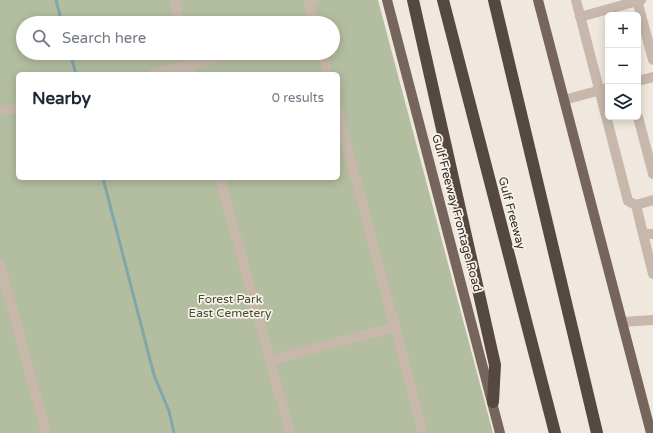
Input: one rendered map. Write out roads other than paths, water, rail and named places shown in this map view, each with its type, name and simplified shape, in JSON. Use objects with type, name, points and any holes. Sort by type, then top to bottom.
[{"type":"highway","points":[[413,0],[495,365],[493,402]]},
{"type":"highway","name":"Gulf Freeway","points":[[443,0],[555,433]]},
{"type":"highway","points":[[494,0],[597,433]]},
{"type":"main road","name":"Gulf Freeway Frontage Road","points":[[388,0],[500,433]]},
{"type":"main road","points":[[538,0],[651,433]]},
{"type":"lane","points":[[175,0],[178,16]]},
{"type":"lane","points":[[576,0],[604,89],[628,201],[636,205],[648,234],[653,274]]},
{"type":"lane","points":[[580,16],[638,0],[653,60]]},
{"type":"lane","points":[[310,2],[313,16]]},
{"type":"lane","points":[[168,72],[190,69],[217,60]]},
{"type":"lane","points":[[324,60],[327,72]]},
{"type":"lane","points":[[641,80],[653,77]]},
{"type":"lane","points":[[564,100],[604,89]]},
{"type":"lane","points":[[0,112],[16,108]]},
{"type":"lane","points":[[340,120],[423,433]]},
{"type":"lane","points":[[639,120],[653,174]]},
{"type":"lane","points":[[221,180],[290,433]]},
{"type":"lane","points":[[636,205],[653,200]]},
{"type":"lane","points":[[0,263],[46,433]]},
{"type":"lane","points":[[622,322],[653,320]]},
{"type":"lane","points":[[271,360],[395,327]]},
{"type":"waterway","points":[[56,0],[60,16]]},
{"type":"waterway","points":[[72,60],[75,72]]},
{"type":"waterway","points":[[104,180],[154,375],[169,411],[174,433]]},
{"type":"park label","name":"Forest Park East Cemetery","points":[[230,306]]}]
